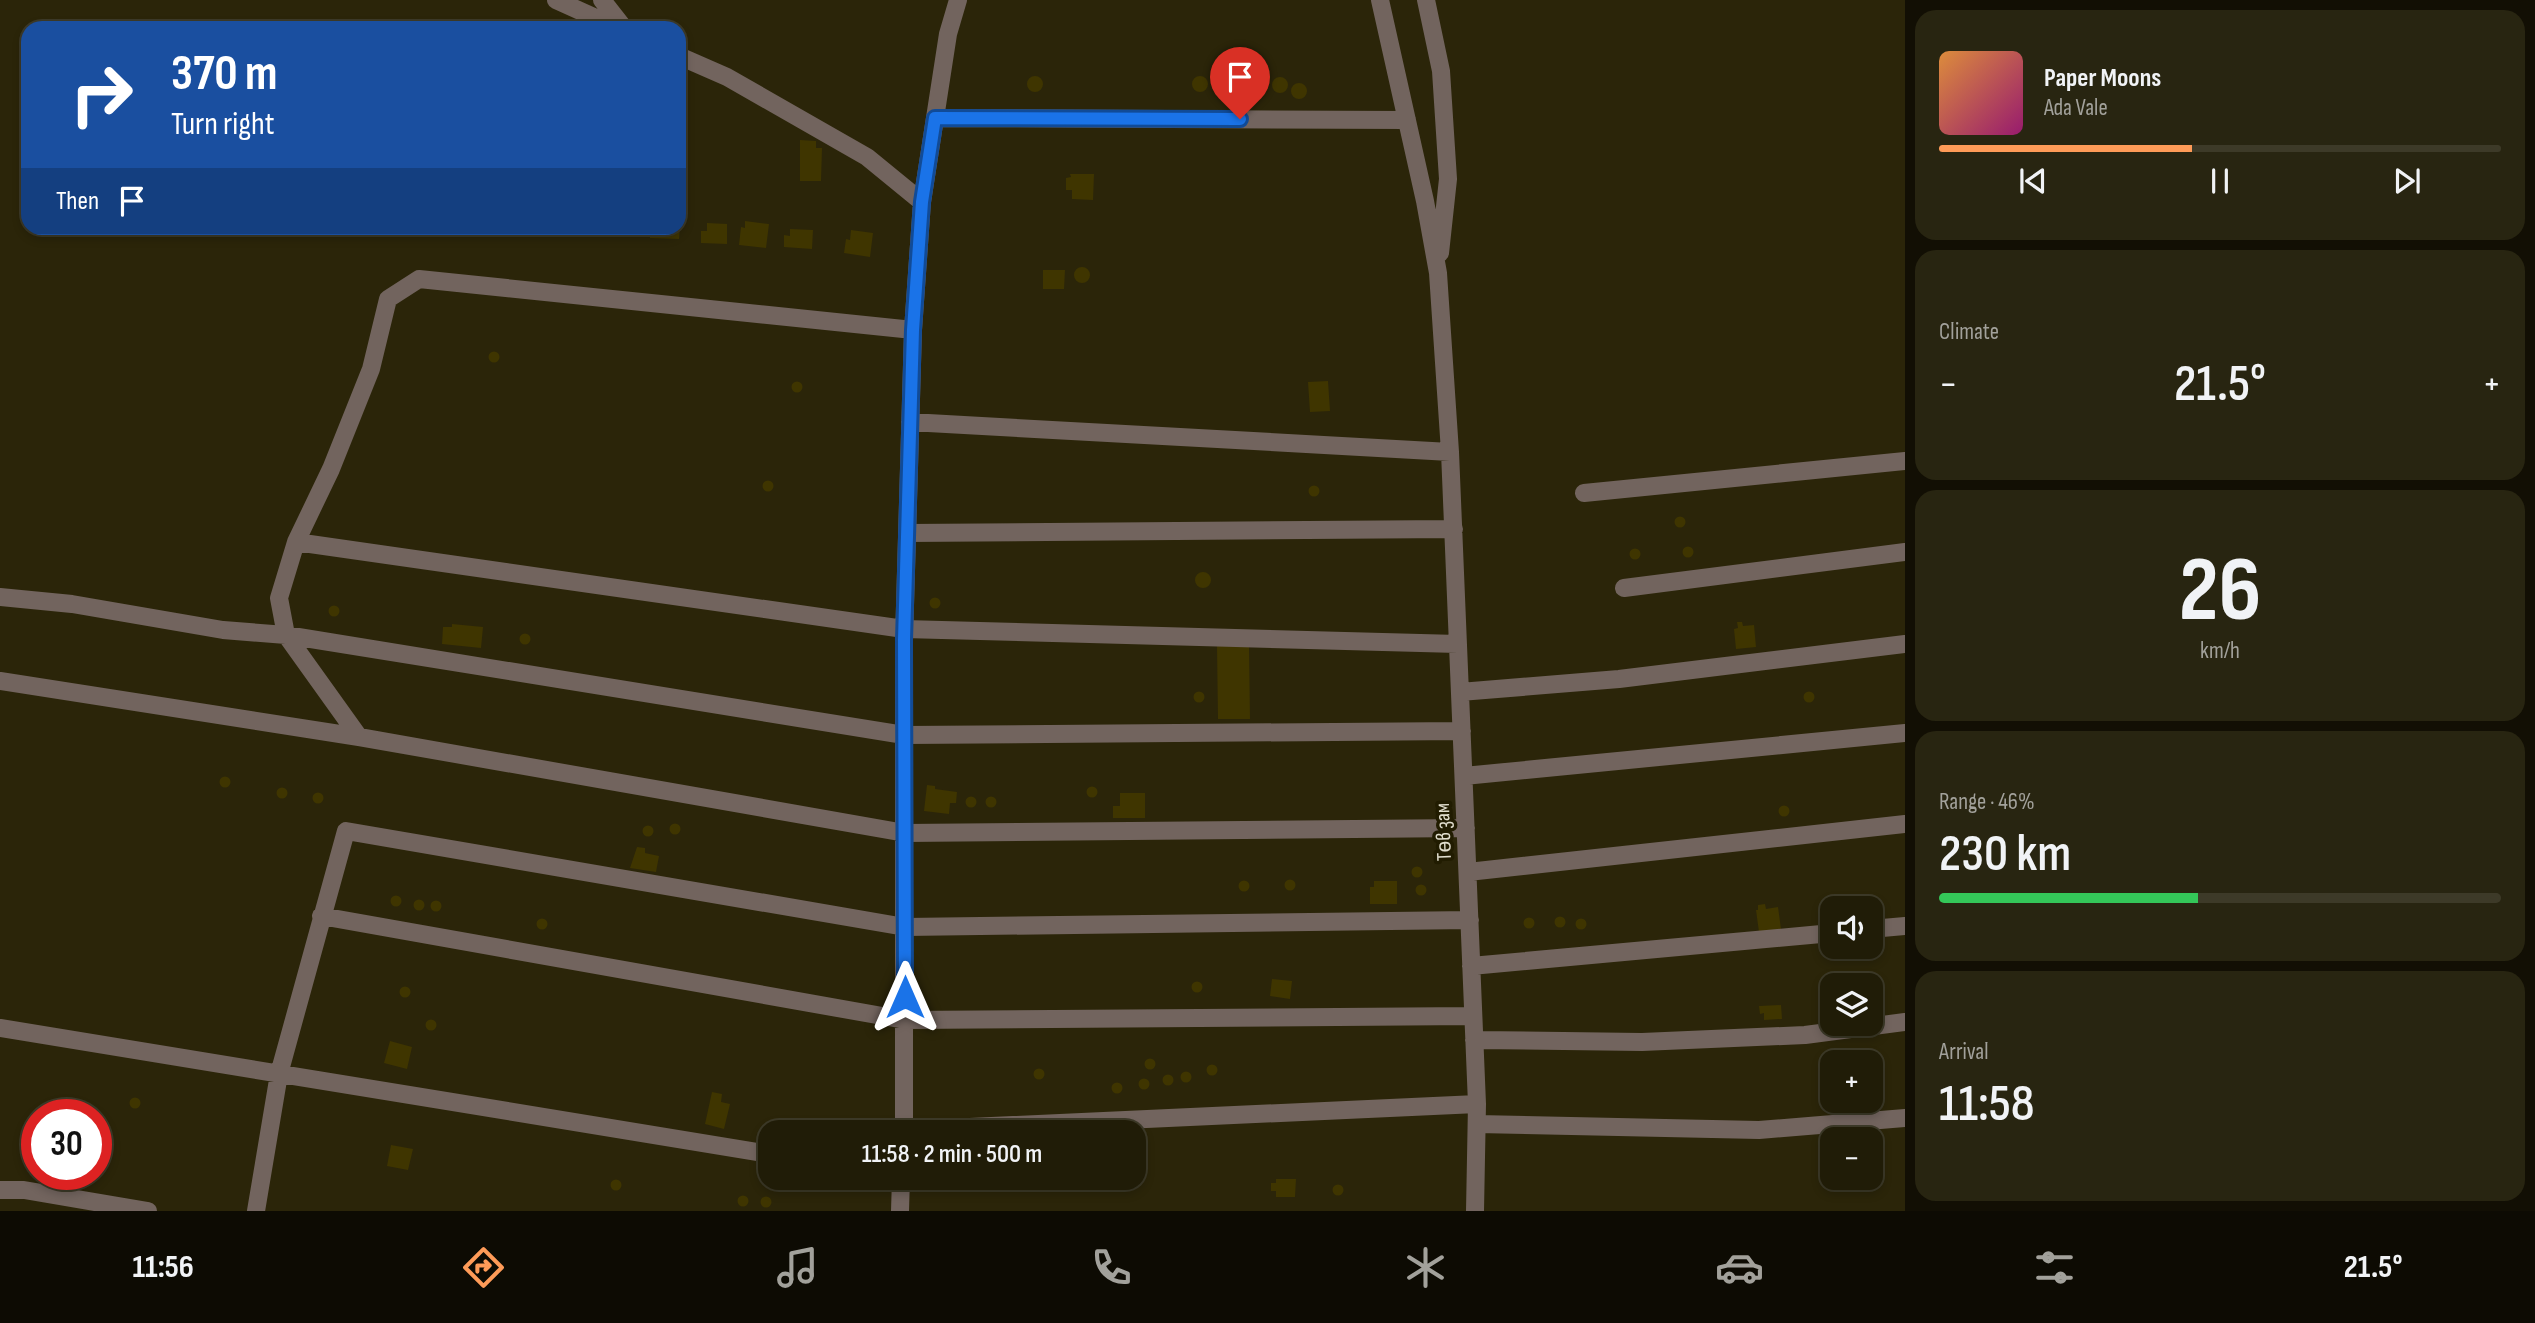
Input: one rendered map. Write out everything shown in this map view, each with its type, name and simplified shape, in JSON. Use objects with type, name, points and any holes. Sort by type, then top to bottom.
[{"type":"street","points":[[556,0],[602,21]]},
{"type":"street","points":[[601,0],[618,21]]},
{"type":"street","points":[[904,1120],[904,629],[913,330],[922,202],[948,34],[958,0]]},
{"type":"street","points":[[1380,0],[1438,273]]},
{"type":"street","points":[[1426,0],[1441,71],[1448,178],[1438,273]]},
{"type":"street","points":[[686,59],[727,77],[867,157],[922,202]]},
{"type":"street","points":[[935,118],[1407,120]]},
{"type":"street","name":"Төв зам","points":[[1438,273],[1454,529],[1475,1040],[1475,1211]]},
{"type":"street","points":[[359,737],[286,635],[279,598],[296,542],[331,469],[371,369],[388,299],[419,279],[913,330]]},
{"type":"street","points":[[910,422],[1450,452]]},
{"type":"street","points":[[1584,493],[1905,461]]},
{"type":"street","points":[[907,533],[1454,529]]},
{"type":"street","points":[[296,542],[904,629],[1458,644]]},
{"type":"street","points":[[1624,587],[1905,552]]},
{"type":"street","points":[[0,597],[72,604],[223,630],[286,635],[904,735],[1462,731]]},
{"type":"street","points":[[1460,692],[1619,679],[1905,644]]},
{"type":"street","points":[[0,681],[359,737],[905,833],[1466,828]]},
{"type":"street","points":[[1464,776],[1905,733]]},
{"type":"street","points":[[1468,872],[1905,824]]},
{"type":"street","points":[[256,1211],[279,1074],[345,831],[905,926],[1470,920]]},
{"type":"street","points":[[321,916],[905,1020],[1473,1016]]},
{"type":"street","points":[[1883,928],[1905,926]]},
{"type":"street","points":[[1471,966],[1820,934]]},
{"type":"street","points":[[1475,1040],[1642,1042],[1805,1035],[1905,1022]]},
{"type":"street","points":[[0,1028],[758,1152]]},
{"type":"street","points":[[1137,1120],[1477,1104]]},
{"type":"street","points":[[1477,1124],[1759,1130],[1905,1118]]},
{"type":"street","points":[[0,1190],[23,1190],[148,1211]]},
{"type":"street","points":[[900,1211],[901,1190]]},
{"type":"building","points":[[1032,76],[1038,76],[1043,84],[1041,90],[1032,92],[1027,87],[1027,81]]},
{"type":"building","points":[[1197,76],[1203,76],[1208,84],[1206,90],[1197,92],[1192,87],[1192,81]]},
{"type":"building","points":[[1277,77],[1283,77],[1288,85],[1286,91],[1277,93],[1272,88],[1272,82]]},
{"type":"building","points":[[1296,83],[1302,83],[1307,91],[1305,97],[1296,99],[1291,94],[1291,88]]},
{"type":"building","points":[[800,140],[816,141],[816,148],[822,148],[821,181],[800,181]]},
{"type":"building","points":[[1070,174],[1094,174],[1093,200],[1072,199],[1072,190],[1066,190],[1066,178],[1071,177]]},
{"type":"building","points":[[745,221],[769,224],[766,248],[739,245],[741,227],[745,228]]},
{"type":"building","points":[[707,223],[727,224],[727,244],[701,243],[701,231],[707,231]]},
{"type":"building","points":[[790,229],[813,230],[812,249],[784,247],[784,235],[790,236]]},
{"type":"building","points":[[851,230],[873,233],[870,257],[844,253],[846,239],[850,240]]},
{"type":"building","points":[[650,235],[679,235],[679,239],[650,238]]},
{"type":"building","points":[[1079,267],[1085,267],[1090,275],[1088,281],[1079,283],[1074,278],[1074,272]]},
{"type":"building","points":[[1043,270],[1065,270],[1064,289],[1043,289]]},
{"type":"building","points":[[494,352],[498,353],[498,361],[494,362],[490,361],[489,357],[490,353]]},
{"type":"building","points":[[1328,381],[1330,411],[1310,412],[1308,382]]},
{"type":"building","points":[[797,382],[801,383],[801,391],[797,392],[793,391],[792,387],[793,383]]},
{"type":"building","points":[[768,481],[772,482],[772,490],[768,491],[764,490],[763,486],[764,482]]},
{"type":"building","points":[[1314,486],[1318,487],[1318,495],[1314,496],[1310,495],[1309,491],[1310,487]]},
{"type":"building","points":[[1680,517],[1684,518],[1684,526],[1680,527],[1676,526],[1675,522],[1676,518]]},
{"type":"building","points":[[1688,547],[1692,548],[1692,556],[1688,557],[1684,556],[1683,552],[1684,548]]},
{"type":"building","points":[[1635,549],[1639,550],[1639,558],[1635,559],[1631,558],[1630,554],[1631,550]]},
{"type":"building","points":[[1200,572],[1206,572],[1211,580],[1209,586],[1200,588],[1195,583],[1195,577]]},
{"type":"building","points":[[935,598],[939,599],[939,607],[935,608],[931,607],[930,603],[931,599]]},
{"type":"building","points":[[334,606],[338,607],[338,615],[334,616],[330,615],[329,611],[330,607]]},
{"type":"building","points":[[1737,622],[1742,622],[1743,626],[1754,625],[1756,647],[1736,649],[1734,629],[1738,628]]},
{"type":"building","points":[[452,624],[483,627],[481,648],[442,644],[443,627],[452,627]]},
{"type":"building","points":[[525,634],[529,635],[529,643],[525,644],[521,643],[520,639],[521,635]]},
{"type":"building","points":[[1217,646],[1249,646],[1250,719],[1218,719]]},
{"type":"building","points":[[1199,692],[1203,693],[1203,701],[1199,702],[1195,701],[1194,697],[1195,693]]},
{"type":"building","points":[[1809,692],[1813,693],[1813,701],[1809,702],[1805,701],[1804,697],[1805,693]]},
{"type":"building","points":[[225,777],[229,778],[229,786],[225,787],[221,786],[220,782],[221,778]]},
{"type":"building","points":[[927,785],[957,792],[956,803],[950,803],[949,814],[924,811]]},
{"type":"building","points":[[1092,787],[1096,788],[1096,796],[1092,797],[1088,796],[1087,792],[1088,788]]},
{"type":"building","points":[[282,788],[286,789],[286,797],[282,798],[278,797],[277,793],[278,789]]},
{"type":"building","points":[[318,793],[322,794],[322,802],[318,803],[314,802],[313,798],[314,794]]},
{"type":"building","points":[[1120,793],[1145,793],[1145,818],[1113,818],[1113,806],[1120,806]]},
{"type":"building","points":[[971,797],[975,798],[975,806],[971,807],[967,806],[966,802],[967,798]]},
{"type":"building","points":[[991,797],[995,798],[995,806],[991,807],[987,806],[986,802],[987,798]]},
{"type":"building","points":[[1784,806],[1788,807],[1788,815],[1784,816],[1780,815],[1779,811],[1780,807]]},
{"type":"building","points":[[675,824],[679,825],[679,833],[675,834],[671,833],[670,829],[671,825]]},
{"type":"building","points":[[648,826],[652,827],[652,835],[648,836],[644,835],[643,831],[644,827]]},
{"type":"building","points":[[637,847],[645,848],[645,853],[659,856],[656,872],[630,868]]},
{"type":"building","points":[[1417,867],[1421,868],[1421,876],[1417,877],[1413,876],[1412,872],[1413,868]]},
{"type":"building","points":[[1290,880],[1294,881],[1294,889],[1290,890],[1286,889],[1285,885],[1286,881]]},
{"type":"building","points":[[1244,881],[1248,882],[1248,890],[1244,891],[1240,890],[1239,886],[1240,882]]},
{"type":"building","points":[[1374,881],[1397,881],[1397,904],[1370,904],[1370,887],[1374,887]]},
{"type":"building","points":[[1421,885],[1425,886],[1425,894],[1421,895],[1417,894],[1416,890],[1417,886]]},
{"type":"building","points":[[396,896],[400,897],[400,905],[396,906],[392,905],[391,901],[392,897]]},
{"type":"building","points":[[419,900],[423,901],[423,909],[419,910],[415,909],[414,905],[415,901]]},
{"type":"building","points":[[436,901],[440,902],[440,910],[436,911],[432,910],[431,906],[432,902]]},
{"type":"building","points":[[1765,904],[1766,909],[1778,907],[1781,929],[1759,932],[1756,910],[1758,905]]},
{"type":"building","points":[[1560,917],[1564,918],[1564,926],[1560,927],[1556,926],[1555,922],[1556,918]]},
{"type":"building","points":[[1529,918],[1533,919],[1533,927],[1529,928],[1525,927],[1524,923],[1525,919]]},
{"type":"building","points":[[542,919],[546,920],[546,928],[542,929],[538,928],[537,924],[538,920]]},
{"type":"building","points":[[1581,919],[1585,920],[1585,928],[1581,929],[1577,928],[1576,924],[1577,920]]},
{"type":"building","points":[[1272,979],[1292,981],[1290,999],[1270,996]]},
{"type":"building","points":[[1197,982],[1201,983],[1201,991],[1197,992],[1193,991],[1192,987],[1193,983]]},
{"type":"building","points":[[405,987],[409,988],[409,996],[405,997],[401,996],[400,992],[401,988]]},
{"type":"building","points":[[1781,1005],[1782,1019],[1764,1020],[1764,1013],[1760,1014],[1759,1006]]},
{"type":"building","points":[[431,1020],[435,1021],[435,1029],[431,1030],[427,1029],[426,1025],[427,1021]]},
{"type":"building","points":[[390,1041],[412,1047],[407,1069],[384,1063]]},
{"type":"building","points":[[1150,1059],[1154,1060],[1154,1068],[1150,1069],[1146,1068],[1145,1064],[1146,1060]]},
{"type":"building","points":[[1212,1065],[1216,1066],[1216,1074],[1212,1075],[1208,1074],[1207,1070],[1208,1066]]},
{"type":"building","points":[[1039,1069],[1043,1070],[1043,1078],[1039,1079],[1035,1078],[1034,1074],[1035,1070]]},
{"type":"building","points":[[1186,1072],[1190,1073],[1190,1081],[1186,1082],[1182,1081],[1181,1077],[1182,1073]]},
{"type":"building","points":[[1168,1075],[1172,1076],[1172,1084],[1168,1085],[1164,1084],[1163,1080],[1164,1076]]},
{"type":"building","points":[[1144,1079],[1148,1080],[1148,1088],[1144,1089],[1140,1088],[1139,1084],[1140,1080]]},
{"type":"building","points":[[1117,1083],[1121,1084],[1121,1092],[1117,1093],[1113,1092],[1112,1088],[1113,1084]]},
{"type":"building","points":[[712,1092],[722,1094],[721,1102],[730,1104],[724,1129],[705,1124]]},
{"type":"building","points":[[135,1098],[139,1099],[139,1107],[135,1108],[131,1107],[130,1103],[131,1099]]},
{"type":"building","points":[[391,1145],[413,1149],[408,1170],[387,1166]]},
{"type":"building","points":[[1276,1179],[1296,1179],[1295,1197],[1276,1197],[1276,1191],[1271,1191],[1271,1183],[1276,1183]]},
{"type":"building","points":[[616,1180],[620,1181],[620,1189],[616,1190],[612,1189],[611,1185],[612,1181]]},
{"type":"building","points":[[1338,1185],[1342,1186],[1342,1194],[1338,1195],[1334,1194],[1333,1190],[1334,1186]]},
{"type":"building","points":[[743,1196],[747,1197],[747,1205],[743,1206],[739,1205],[738,1201],[739,1197]]},
{"type":"building","points":[[766,1197],[770,1198],[770,1206],[766,1207],[762,1206],[761,1202],[762,1198]]},
{"type":"route","points":[[905,997],[904,640],[913,330],[922,202],[935,118],[1240,119]]}]
